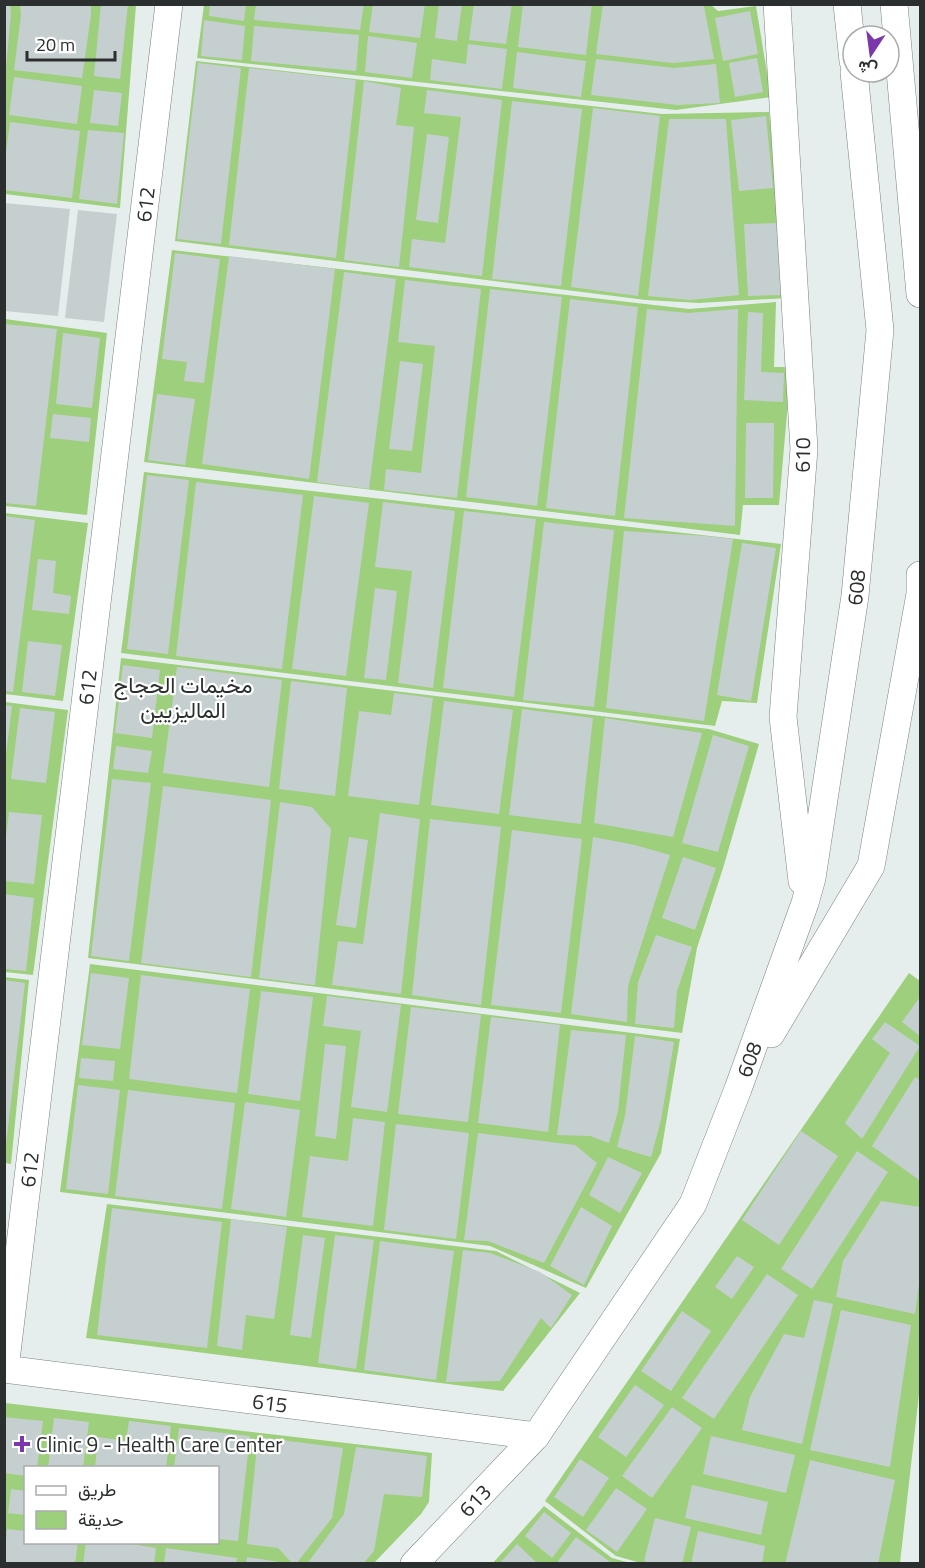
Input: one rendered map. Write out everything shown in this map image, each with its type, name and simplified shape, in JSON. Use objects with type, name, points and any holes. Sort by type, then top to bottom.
[{"type":"street","name":"612","points":[[5,1369],[169,4]]},
{"type":"street","name":"610","points":[[777,4],[804,449],[783,717],[805,903]]},
{"type":"street","points":[[847,4],[849,24]]},
{"type":"street","points":[[894,4],[921,294]]},
{"type":"street","name":"608","points":[[536,1436],[693,1204],[738,1089],[812,878],[855,596],[880,330],[855,84]]},
{"type":"street","name":"608","points":[[738,1089],[871,866],[920,594],[921,575]]},
{"type":"street","name":"615","points":[[5,1369],[536,1436]]},
{"type":"street","name":"613","points":[[414,1563],[536,1436]]},
{"type":"green space","points":[[710,4],[718,11],[756,6],[771,97],[676,110],[197,58],[204,5]]},
{"type":"green space","points":[[5,5],[136,5],[120,208],[5,194]]},
{"type":"green space","points":[[196,61],[662,114],[769,112],[787,298],[699,303],[646,300],[175,241]]},
{"type":"green space","points":[[172,250],[689,309],[776,302],[774,367],[791,367],[779,505],[743,505],[740,535],[144,462]]},
{"type":"green space","points":[[5,319],[107,333],[87,515],[5,506]]},
{"type":"green space","points":[[144,472],[781,544],[757,703],[722,701],[715,726],[121,653]]},
{"type":"green space","points":[[5,513],[88,523],[63,701],[5,694]]},
{"type":"green space","points":[[121,658],[709,729],[759,744],[697,948],[682,1033],[88,958]]},
{"type":"green space","points":[[5,702],[68,710],[33,975],[5,972]]},
{"type":"green space","points":[[90,964],[680,1039],[661,1153],[586,1288],[490,1246],[60,1192]]},
{"type":"green space","points":[[909,973],[920,981],[920,1385],[900,1563],[641,1563],[616,1556],[545,1501]]},
{"type":"green space","points":[[5,977],[29,980],[11,1164],[5,1163]]},
{"type":"green space","points":[[107,1204],[496,1251],[580,1293],[503,1391],[86,1338]]},
{"type":"green space","points":[[5,1403],[432,1453],[429,1502],[421,1514],[374,1563],[5,1564]]},
{"type":"green space","points":[[544,1506],[612,1558],[630,1563],[492,1564]]},
{"type":"building","points":[[4,4],[10,4],[11,14],[6,66],[4,66]]},
{"type":"building","points":[[20,4],[91,4],[82,78],[14,70],[21,15]]},
{"type":"building","points":[[101,4],[128,4],[120,79],[94,76]]},
{"type":"building","points":[[210,4],[246,4],[244,21],[209,16]]},
{"type":"building","points":[[256,4],[364,4],[360,30],[254,20]]},
{"type":"building","points":[[373,4],[425,4],[420,38],[369,32]]},
{"type":"building","points":[[439,4],[462,4],[457,41],[435,38]]},
{"type":"building","points":[[474,4],[512,4],[506,44],[469,40]]},
{"type":"building","points":[[523,4],[592,4],[586,55],[518,47]]},
{"type":"building","points":[[603,4],[702,4],[714,59],[673,63],[596,54]]},
{"type":"building","points":[[750,11],[758,54],[723,61],[715,18]]},
{"type":"building","points":[[204,20],[245,26],[242,60],[201,56]]},
{"type":"building","points":[[254,26],[359,35],[356,71],[251,61]]},
{"type":"building","points":[[368,36],[417,43],[412,78],[365,72]]},
{"type":"building","points":[[468,44],[507,49],[502,89],[430,80],[432,59],[466,64]]},
{"type":"building","points":[[517,52],[586,61],[581,97],[513,88]]},
{"type":"building","points":[[757,58],[763,92],[735,97],[729,63]]},
{"type":"building","points":[[596,59],[674,68],[716,64],[720,103],[677,105],[591,95]]},
{"type":"building","points":[[198,63],[241,68],[221,244],[177,239]]},
{"type":"building","points":[[249,68],[356,80],[336,258],[229,245]]},
{"type":"building","points":[[14,77],[82,86],[77,124],[9,115]]},
{"type":"building","points":[[364,81],[401,88],[396,125],[414,127],[399,267],[344,260]]},
{"type":"building","points":[[94,90],[122,93],[118,126],[90,123]]},
{"type":"building","points":[[427,90],[502,100],[482,276],[409,267],[412,239],[445,243],[461,117],[424,113]]},
{"type":"building","points":[[512,101],[582,109],[561,286],[492,279]]},
{"type":"building","points":[[593,108],[660,116],[638,296],[571,287]]},
{"type":"building","points":[[766,116],[773,188],[739,191],[731,120]]},
{"type":"building","points":[[669,119],[726,119],[739,295],[690,300],[648,296]]},
{"type":"building","points":[[10,122],[80,131],[72,198],[4,190],[4,167]]},
{"type":"building","points":[[88,130],[124,133],[117,204],[79,199]]},
{"type":"building","points":[[427,134],[449,137],[438,223],[416,220]]},
{"type":"building","points":[[4,203],[70,209],[58,316],[4,311]]},
{"type":"building","points":[[78,210],[117,214],[104,322],[65,318]]},
{"type":"building","points":[[780,223],[783,295],[748,296],[744,224]]},
{"type":"building","points":[[175,253],[220,259],[204,383],[184,381],[187,362],[162,359]]},
{"type":"building","points":[[229,256],[335,269],[309,479],[202,464]]},
{"type":"building","points":[[344,272],[396,279],[369,489],[317,482]]},
{"type":"building","points":[[405,280],[481,289],[457,498],[384,490],[386,469],[421,473],[435,346],[398,342]]},
{"type":"building","points":[[490,289],[562,297],[537,506],[466,497]]},
{"type":"building","points":[[570,299],[638,307],[615,516],[546,508]]},
{"type":"building","points":[[647,309],[688,313],[738,309],[735,526],[624,518]]},
{"type":"building","points":[[748,312],[763,313],[761,372],[784,373],[783,402],[744,400]]},
{"type":"building","points":[[4,324],[57,329],[36,506],[4,503]]},
{"type":"building","points":[[63,333],[100,338],[92,408],[56,404]]},
{"type":"building","points":[[400,361],[423,364],[412,451],[389,449]]},
{"type":"building","points":[[157,394],[195,399],[185,465],[148,460]]},
{"type":"building","points":[[53,414],[91,418],[89,442],[50,438]]},
{"type":"building","points":[[746,423],[774,423],[773,498],[745,498]]},
{"type":"building","points":[[147,475],[189,480],[168,654],[127,649]]},
{"type":"building","points":[[196,482],[303,495],[282,669],[176,656]]},
{"type":"building","points":[[314,496],[369,503],[346,676],[292,669]]},
{"type":"building","points":[[383,502],[455,511],[433,688],[398,683],[412,571],[375,567]]},
{"type":"building","points":[[464,511],[536,519],[514,697],[443,688]]},
{"type":"building","points":[[4,516],[35,520],[13,692],[4,691]]},
{"type":"building","points":[[544,522],[614,530],[594,707],[523,700]]},
{"type":"building","points":[[624,531],[733,539],[704,721],[606,708]]},
{"type":"building","points":[[742,543],[776,548],[751,701],[717,695]]},
{"type":"building","points":[[38,559],[56,561],[53,593],[71,596],[69,614],[32,610]]},
{"type":"building","points":[[375,588],[397,591],[386,680],[364,678]]},
{"type":"building","points":[[28,641],[62,645],[55,696],[22,692]]},
{"type":"building","points":[[123,665],[160,670],[152,738],[115,733]]},
{"type":"building","points":[[177,667],[282,680],[269,787],[163,773]]},
{"type":"building","points":[[291,681],[347,688],[335,796],[279,789]]},
{"type":"building","points":[[394,693],[433,698],[419,805],[348,796],[359,711],[391,715]]},
{"type":"building","points":[[444,701],[513,710],[499,814],[431,805]]},
{"type":"building","points":[[4,705],[12,706],[6,754],[4,754]]},
{"type":"building","points":[[20,708],[55,712],[46,783],[11,779]]},
{"type":"building","points":[[522,709],[593,718],[581,824],[509,815]]},
{"type":"building","points":[[605,718],[702,733],[673,837],[594,823]]},
{"type":"building","points":[[713,735],[749,746],[718,852],[682,843]]},
{"type":"building","points":[[116,746],[152,751],[148,773],[113,769]]},
{"type":"building","points":[[112,779],[151,783],[129,961],[91,956]]},
{"type":"building","points":[[163,786],[271,800],[251,977],[141,963]]},
{"type":"building","points":[[280,802],[312,807],[331,829],[315,985],[259,978]]},
{"type":"building","points":[[9,812],[42,815],[34,884],[4,881],[4,853]]},
{"type":"building","points":[[380,813],[420,819],[401,994],[332,985],[338,941],[363,944]]},
{"type":"building","points":[[430,819],[501,827],[481,1005],[412,995]]},
{"type":"building","points":[[512,830],[582,839],[561,1013],[491,1005]]},
{"type":"building","points":[[349,837],[368,840],[356,928],[336,925]]},
{"type":"building","points":[[593,837],[670,855],[628,986],[627,1022],[571,1014]]},
{"type":"building","points":[[683,857],[716,868],[695,930],[662,918]]},
{"type":"building","points":[[4,894],[34,898],[26,971],[4,969]]},
{"type":"building","points":[[656,935],[692,947],[677,991],[674,1028],[635,1024],[638,982]]},
{"type":"building","points":[[91,973],[129,978],[120,1049],[82,1045]]},
{"type":"building","points":[[141,975],[250,989],[237,1093],[129,1079]]},
{"type":"building","points":[[4,980],[25,983],[6,1144],[4,1144]]},
{"type":"building","points":[[261,991],[313,997],[300,1101],[248,1094]]},
{"type":"building","points":[[327,996],[401,1005],[387,1112],[351,1107],[361,1031],[323,1026]]},
{"type":"building","points":[[920,997],[920,1036],[902,1022]]},
{"type":"building","points":[[411,1007],[481,1015],[468,1122],[398,1114]]},
{"type":"building","points":[[491,1017],[560,1025],[548,1132],[478,1123]]},
{"type":"building","points":[[885,1022],[920,1046],[862,1139],[845,1123],[890,1053],[872,1039]]},
{"type":"building","points":[[571,1030],[626,1035],[618,1111],[609,1143],[590,1136],[557,1135]]},
{"type":"building","points":[[635,1036],[674,1042],[661,1120],[651,1157],[617,1147],[625,1116]]},
{"type":"building","points":[[325,1044],[346,1046],[336,1139],[315,1136]]},
{"type":"building","points":[[81,1058],[115,1061],[113,1081],[79,1078]]},
{"type":"building","points":[[915,1077],[920,1080],[919,1180],[872,1146]]},
{"type":"building","points":[[78,1085],[120,1090],[108,1194],[66,1189]]},
{"type":"building","points":[[128,1090],[235,1103],[222,1209],[115,1196]]},
{"type":"building","points":[[245,1102],[300,1110],[286,1217],[231,1209]]},
{"type":"building","points":[[353,1118],[385,1122],[373,1226],[302,1217],[310,1156],[348,1161]]},
{"type":"building","points":[[396,1124],[469,1133],[456,1239],[384,1230]]},
{"type":"building","points":[[801,1131],[838,1156],[779,1245],[742,1220]]},
{"type":"building","points":[[478,1133],[575,1145],[597,1163],[544,1263],[488,1241],[464,1240]]},
{"type":"building","points":[[857,1151],[888,1172],[812,1289],[781,1269]]},
{"type":"building","points":[[608,1157],[642,1173],[620,1213],[589,1195]]},
{"type":"building","points":[[881,1201],[920,1207],[920,1277],[915,1314],[836,1297],[843,1261]]},
{"type":"building","points":[[581,1207],[612,1226],[584,1285],[550,1266]]},
{"type":"building","points":[[112,1208],[222,1222],[207,1348],[97,1335]]},
{"type":"building","points":[[231,1219],[287,1227],[274,1319],[246,1315],[242,1350],[217,1346]]},
{"type":"building","points":[[303,1235],[325,1238],[311,1338],[290,1335]]},
{"type":"building","points":[[335,1235],[374,1240],[356,1369],[318,1363]]},
{"type":"building","points":[[380,1241],[454,1251],[436,1380],[364,1370]]},
{"type":"building","points":[[463,1250],[490,1253],[540,1272],[572,1295],[551,1328],[541,1318],[500,1381],[446,1382]]},
{"type":"building","points":[[737,1256],[754,1267],[732,1299],[715,1287]]},
{"type":"building","points":[[767,1274],[798,1295],[714,1419],[682,1398]]},
{"type":"building","points":[[814,1300],[833,1304],[802,1444],[742,1430],[750,1397],[784,1334],[804,1338]]},
{"type":"building","points":[[841,1310],[911,1325],[890,1467],[810,1450]]},
{"type":"building","points":[[682,1311],[711,1331],[671,1391],[641,1371]]},
{"type":"building","points":[[635,1385],[664,1405],[626,1457],[598,1437]]},
{"type":"building","points":[[672,1407],[702,1428],[652,1498],[622,1476]]},
{"type":"building","name":"Clinic 9 - Health Care Center","points":[[4,1417],[43,1421],[37,1466],[24,1466],[24,1476],[4,1473]]},
{"type":"building","points":[[54,1418],[89,1422],[83,1466],[48,1466]]},
{"type":"building","points":[[129,1421],[171,1426],[166,1466],[95,1466],[98,1437],[126,1441]]},
{"type":"building","points":[[179,1428],[250,1436],[238,1541],[219,1539],[219,1466],[174,1466]]},
{"type":"building","points":[[711,1436],[795,1455],[786,1493],[703,1474]]},
{"type":"building","points":[[258,1437],[343,1448],[332,1518],[296,1564],[293,1564],[278,1548],[247,1544]]},
{"type":"building","points":[[356,1447],[427,1456],[422,1497],[384,1494],[374,1551],[363,1564],[307,1564],[344,1514]]},
{"type":"building","points":[[580,1459],[609,1478],[583,1517],[554,1497]]},
{"type":"building","points":[[810,1460],[895,1480],[878,1564],[785,1564]]},
{"type":"building","points":[[692,1485],[768,1502],[761,1535],[685,1518]]},
{"type":"building","points":[[616,1488],[647,1509],[617,1552],[586,1530]]},
{"type":"building","points":[[11,1489],[24,1491],[24,1515],[8,1513]]},
{"type":"building","points":[[544,1512],[571,1533],[552,1558],[525,1536]]},
{"type":"building","points":[[655,1518],[691,1527],[682,1564],[653,1564],[644,1561]]},
{"type":"building","points":[[7,1529],[24,1531],[24,1544],[78,1544],[75,1564],[4,1564]]},
{"type":"building","points":[[698,1531],[765,1546],[762,1564],[691,1564]]},
{"type":"building","points":[[576,1537],[613,1564],[556,1564]]},
{"type":"building","points":[[86,1544],[130,1544],[156,1548],[154,1564],[83,1564]]},
{"type":"building","points":[[517,1544],[538,1564],[499,1564]]},
{"type":"building","points":[[166,1548],[237,1558],[236,1564],[164,1564]]},
{"type":"building","points":[[247,1557],[279,1562],[279,1564],[246,1564]]},
{"type":"place","name":"Clinic 9 - Health Care Center","points":[[22,1444]]},
{"type":"district","name":"مخيمات الحجاج الماليزيين","points":[[183,698]]}]
